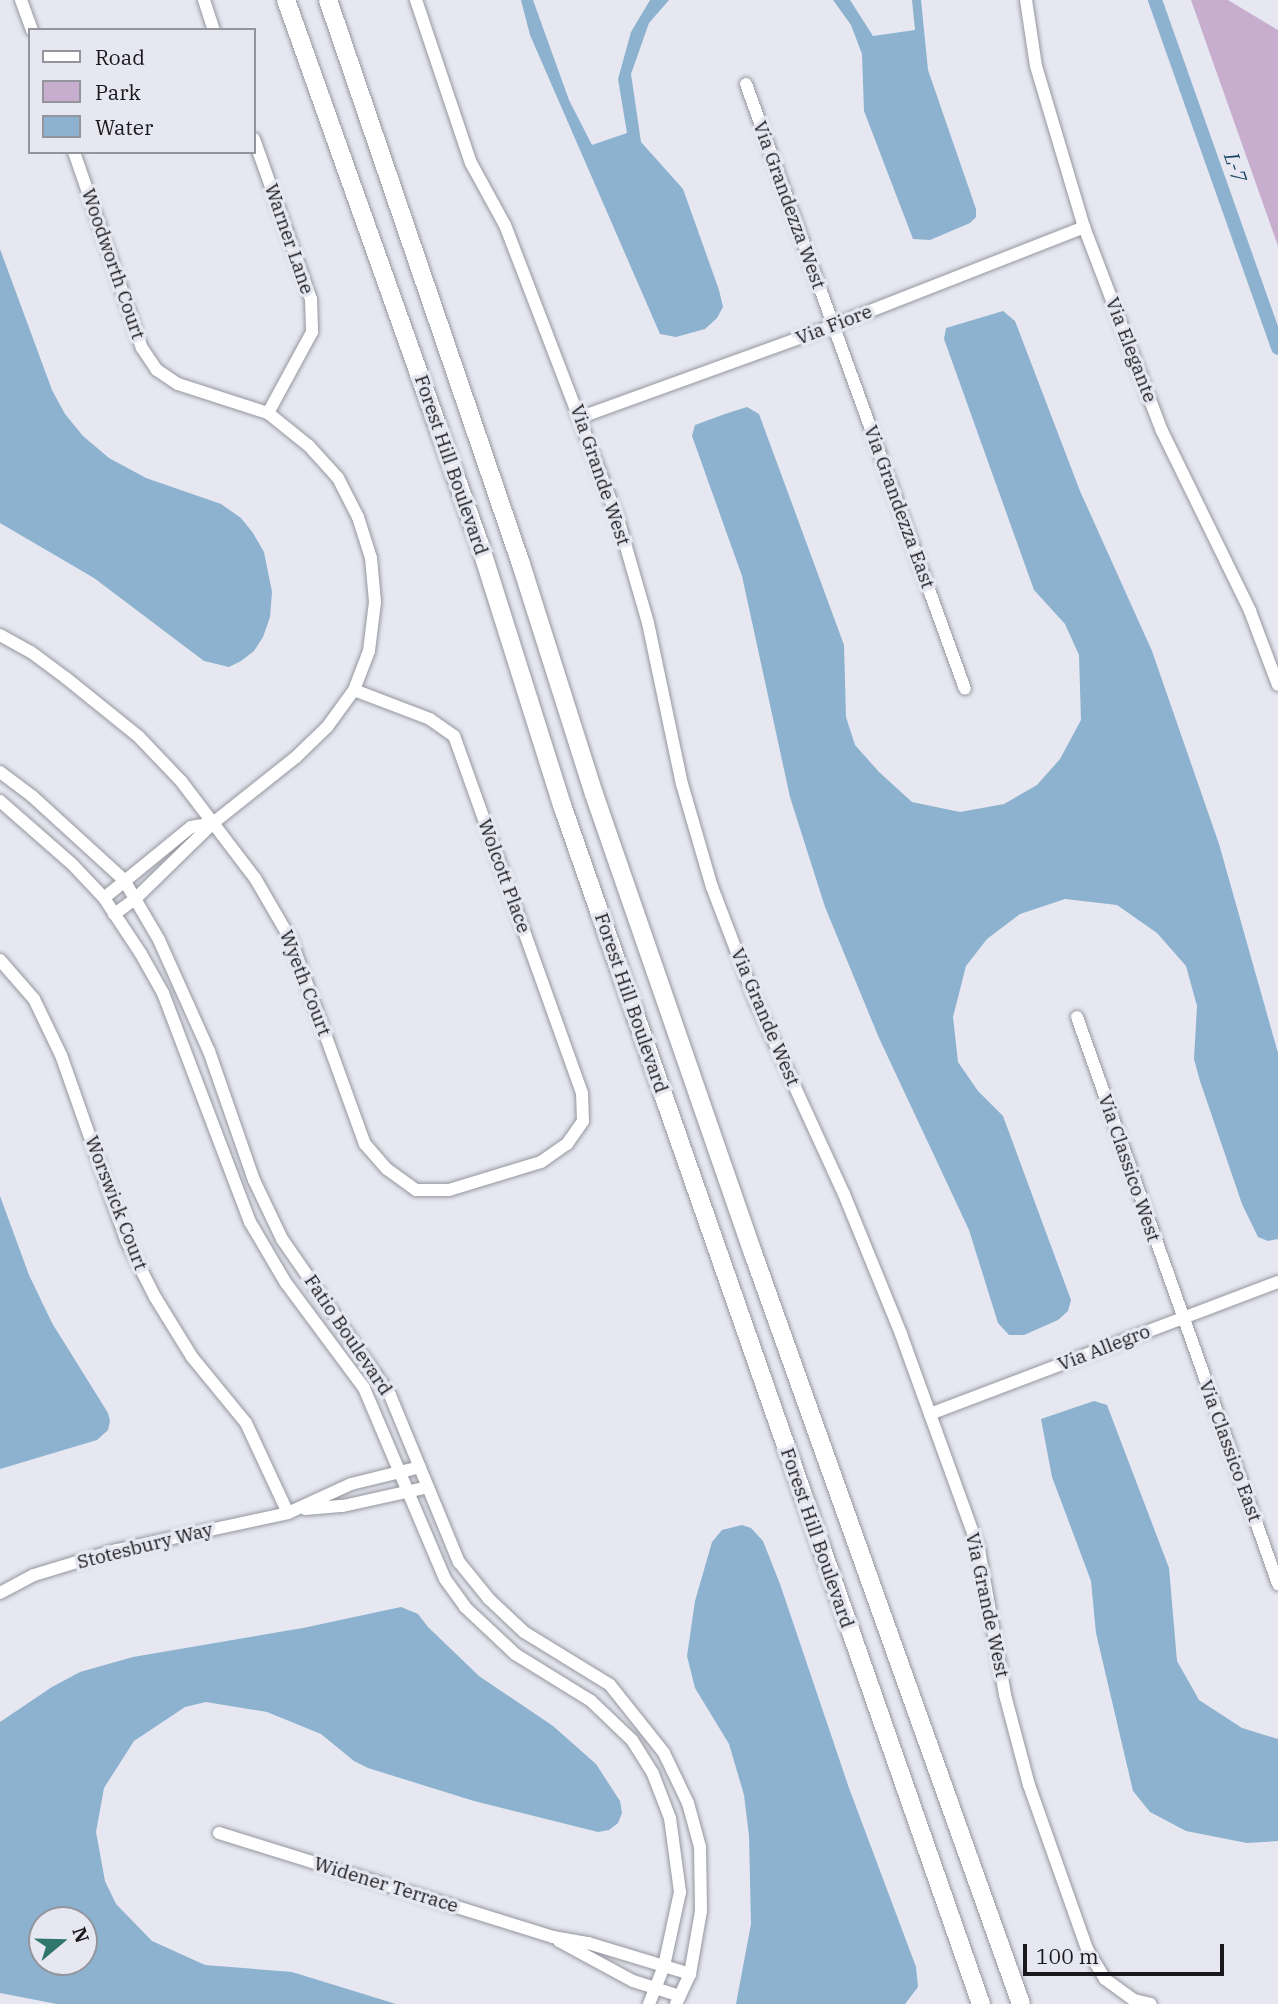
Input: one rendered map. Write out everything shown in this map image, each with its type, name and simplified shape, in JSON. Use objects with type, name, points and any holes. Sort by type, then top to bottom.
[{"type":"main road","name":"Forest Hill Boulevard","points":[[286,0],[480,545],[562,805],[981,2004]]},
{"type":"main road","name":"Forest Hill Boulevard","points":[[328,0],[516,551],[594,794],[739,1213],[1021,2004]]},
{"type":"street","points":[[21,0],[31,28]]},
{"type":"street","points":[[204,0],[213,28]]},
{"type":"street","name":"Via Grande West","points":[[416,0],[471,163],[505,225],[618,519],[648,623],[682,784],[712,887],[755,1002],[844,1194],[930,1414],[979,1549],[1005,1695],[1029,1785],[1087,1949],[1105,1979],[1135,2000],[1152,2004]]},
{"type":"street","name":"Via Elegante","points":[[1026,0],[1035,66],[1084,228],[1162,431],[1250,611],[1278,685]]},
{"type":"street","name":"Via Grandezza West","points":[[746,84],[832,326]]},
{"type":"street","name":"Warner Lane","points":[[256,145],[311,299],[312,331],[268,413]]},
{"type":"street","name":"Woodworth Court","points":[[75,154],[142,348],[157,370],[178,384],[268,413],[309,446],[338,478],[358,517],[371,558],[375,602],[369,651],[354,690],[327,727],[296,757],[213,823],[135,899],[114,914]]},
{"type":"street","name":"Via Fiore","points":[[581,417],[832,326],[1084,228]]},
{"type":"street","name":"Via Grandezza East","points":[[832,326],[965,689]]},
{"type":"street","name":"Wyeth Court","points":[[0,635],[31,652],[139,737],[181,781],[256,878],[291,940],[365,1144],[387,1169],[416,1190],[449,1190],[541,1162],[567,1144],[583,1121]]},
{"type":"street","name":"Wolcott Place","points":[[354,690],[430,719],[454,736],[582,1093],[583,1121]]},
{"type":"street","name":"Fatio Boulevard","points":[[0,772],[32,796],[124,880],[159,940],[209,1051],[254,1180],[282,1239],[390,1395],[459,1562],[489,1599],[524,1632],[610,1685],[664,1753],[688,1803],[700,1847],[701,1911],[690,1974],[678,2000]]},
{"type":"street","name":"Fatio Boulevard","points":[[0,801],[72,864],[104,898],[163,993],[250,1222],[286,1283],[364,1388],[445,1578],[465,1607],[515,1654],[591,1701],[632,1740],[653,1774],[670,1818],[680,1892],[664,1966],[649,2004]]},
{"type":"street","name":"Woodworth Court","points":[[104,898],[191,827],[213,823]]},
{"type":"street","name":"Worswick Court","points":[[0,960],[34,999],[61,1055],[127,1242],[155,1297],[192,1357],[246,1423],[291,1511]]},
{"type":"street","name":"Via Classico West","points":[[1077,1017],[1181,1318]]},
{"type":"street","name":"Via Allegro","points":[[930,1414],[1278,1282]]},
{"type":"street","name":"Via Classico East","points":[[1181,1318],[1278,1584]]},
{"type":"street","name":"Stotesbury Way","points":[[291,1511],[351,1484],[420,1467]]},
{"type":"street","name":"Stotesbury Way","points":[[0,1593],[34,1575],[117,1550],[291,1511],[343,1506],[428,1487]]},
{"type":"street","name":"Widener Terrace","points":[[219,1833],[553,1937],[588,1943],[690,1974]]},
{"type":"street","name":"Widener Terrace","points":[[553,1937],[633,1981],[678,2000]]},
{"type":"green space","points":[[1191,0],[1228,0],[1278,30],[1278,246]]},
{"type":"water","points":[[521,0],[533,0],[569,100],[592,145],[627,133],[618,79],[631,32],[650,0],[669,0],[649,23],[631,74],[641,142],[683,189],[719,290],[723,307],[717,318],[705,329],[676,337],[660,334],[530,35]]},
{"type":"water","points":[[833,0],[850,0],[873,36],[915,30],[912,0],[921,0],[928,70],[976,209],[976,217],[970,223],[930,240],[913,239],[864,111],[862,54],[851,25]]},
{"type":"water","points":[[0,249],[52,390],[65,414],[83,436],[109,458],[146,478],[221,504],[241,518],[253,533],[264,552],[272,592],[270,617],[263,637],[254,651],[241,661],[229,667],[204,661],[94,578],[0,523]]},
{"type":"water","points":[[1003,311],[1015,321],[1080,491],[1152,651],[1219,844],[1278,1053],[1278,1239],[1268,1241],[1258,1237],[1242,1204],[1200,1081],[1194,1059],[1197,1006],[1186,966],[1157,933],[1117,905],[1065,899],[1020,914],[987,939],[966,966],[953,1017],[958,1062],[978,1091],[1003,1116],[1071,1300],[1068,1311],[1058,1320],[1024,1335],[1009,1335],[998,1323],[969,1230],[879,1038],[825,907],[790,797],[742,576],[692,436],[695,425],[725,414],[747,407],[759,414],[844,645],[846,717],[855,745],[879,772],[912,802],[960,812],[1004,804],[1037,785],[1060,759],[1081,720],[1079,655],[1065,624],[1034,590],[944,339],[946,328]]},
{"type":"water","points":[[0,1196],[29,1275],[52,1323],[108,1413],[110,1421],[108,1430],[97,1440],[0,1469]]},
{"type":"water","points":[[1094,1401],[1107,1405],[1169,1568],[1177,1661],[1199,1700],[1242,1728],[1278,1739],[1278,1841],[1247,1843],[1186,1831],[1150,1812],[1133,1791],[1096,1633],[1091,1581],[1052,1477],[1041,1419]]},
{"type":"water","points":[[742,1525],[751,1528],[763,1541],[780,1584],[849,1788],[916,1967],[918,1987],[905,2004],[736,2004],[751,1924],[749,1836],[744,1795],[729,1744],[695,1688],[687,1656],[695,1601],[712,1542],[722,1530]]},
{"type":"water","points":[[401,1607],[418,1614],[479,1676],[553,1726],[596,1764],[620,1801],[622,1813],[618,1823],[609,1830],[598,1832],[474,1801],[368,1768],[354,1761],[321,1734],[267,1712],[206,1702],[185,1707],[134,1741],[104,1788],[96,1832],[105,1881],[116,1904],[152,1941],[205,1965],[292,1972],[396,2004],[57,2004],[0,1993],[0,1722],[52,1687],[80,1672],[133,1657],[303,1628]]},
{"type":"waterway","name":"L-7","points":[[1155,0],[1278,348]]}]
